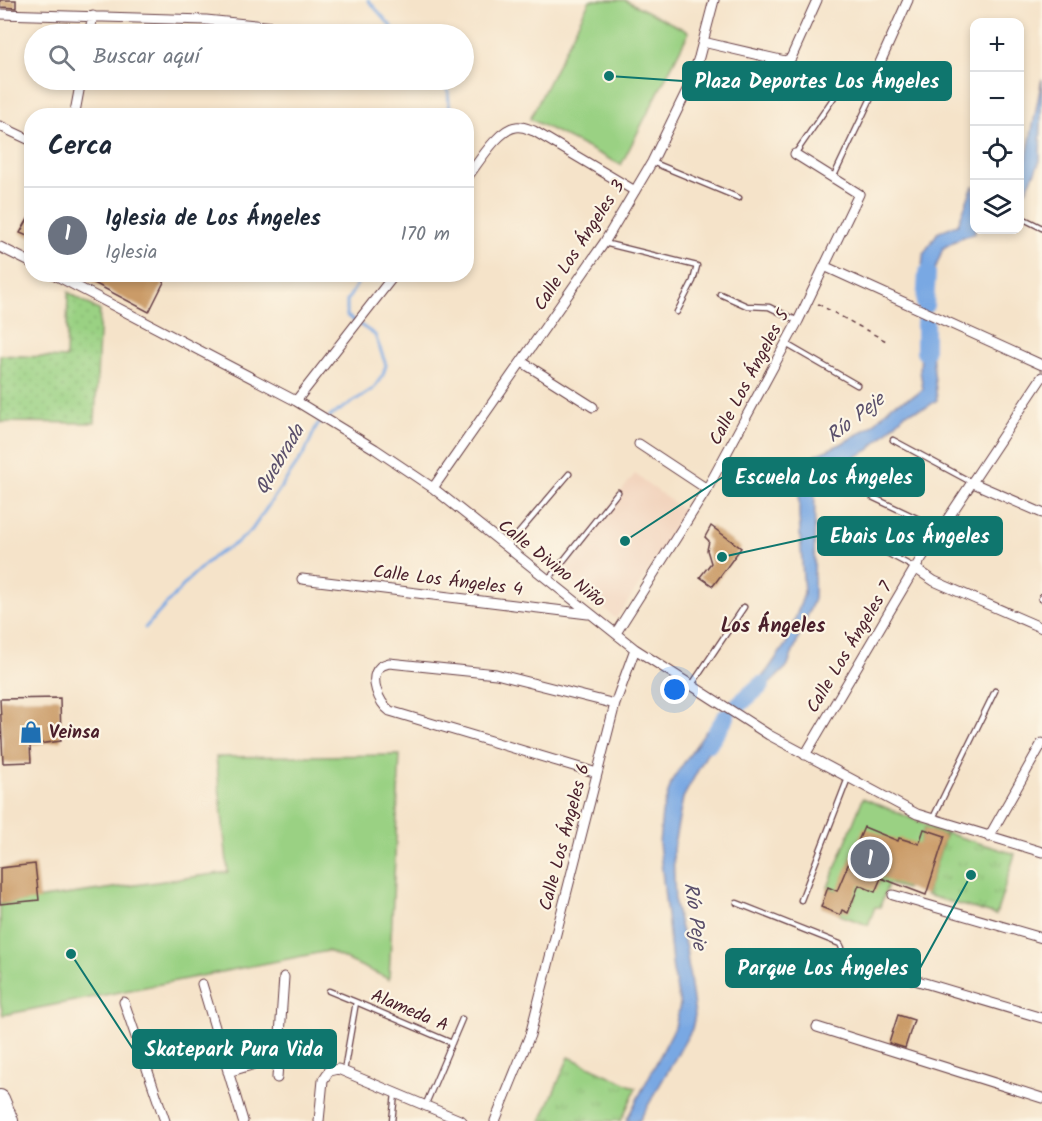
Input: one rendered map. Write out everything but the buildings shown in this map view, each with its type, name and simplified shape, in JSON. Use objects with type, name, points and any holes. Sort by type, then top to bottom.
[{"type":"highway","points":[[0,1099],[9,1121]]},
{"type":"street","name":"Calle Los Ángeles 3","points":[[433,488],[604,243],[652,162],[690,84],[714,0]]},
{"type":"street","points":[[703,42],[785,61],[791,58],[817,0]]},
{"type":"street","points":[[870,85],[908,0]]},
{"type":"street","points":[[0,14],[206,20],[245,24]]},
{"type":"street","points":[[92,24],[93,16]]},
{"type":"street","points":[[76,108],[79,90]]},
{"type":"street","points":[[0,126],[24,137]]},
{"type":"street","points":[[474,169],[502,133],[513,127],[524,127],[635,191]]},
{"type":"street","name":"Calle Los Ángeles 5","points":[[616,633],[707,489],[798,321],[859,194],[795,154]]},
{"type":"street","points":[[0,247],[24,259]]},
{"type":"street","points":[[824,266],[1042,365]]},
{"type":"street","name":"Calle Divino Niño","points":[[68,282],[296,401],[375,449],[433,488],[635,649],[769,735],[917,814],[1042,852]]},
{"type":"street","points":[[296,401],[389,282]]},
{"type":"street","points":[[522,362],[593,407]]},
{"type":"street","name":"Calle Los Ángeles 7","points":[[805,754],[915,568],[1042,377]]},
{"type":"street","points":[[639,444],[707,489]]},
{"type":"street","points":[[971,482],[1042,513]]},
{"type":"street","points":[[915,568],[934,581],[1042,628]]},
{"type":"street","name":"Calle Los Ángeles 4","points":[[302,579],[591,614]]},
{"type":"street","name":"Calle Los Ángeles 6","points":[[495,1121],[530,1035],[615,704],[635,649]]},
{"type":"street","points":[[597,773],[390,711],[382,705],[377,696],[376,674],[379,667],[389,663],[496,674],[615,704]]},
{"type":"street","points":[[989,837],[1042,743]]},
{"type":"street","points":[[893,894],[1042,938]]},
{"type":"street","points":[[841,958],[1042,1018]]},
{"type":"street","points":[[277,1078],[284,977]]},
{"type":"street","points":[[202,984],[243,1121]]},
{"type":"street","points":[[124,1002],[165,1121]]},
{"type":"street","points":[[817,1027],[1042,1098]]},
{"type":"street","points":[[228,1072],[278,1057]]},
{"type":"street","points":[[319,1121],[323,1080],[329,1071],[338,1069],[462,1121]]},
{"type":"lane","points":[[795,154],[840,87]]},
{"type":"lane","points":[[834,178],[872,96]]},
{"type":"lane","points":[[652,162],[739,198]]},
{"type":"lane","points":[[1024,219],[1042,228]]},
{"type":"lane","points":[[604,243],[697,266],[693,281],[677,312]]},
{"type":"lane","points":[[720,294],[747,306],[768,307],[798,321]]},
{"type":"lane","points":[[786,344],[857,385]]},
{"type":"lane","points":[[893,440],[971,482]]},
{"type":"lane","points":[[506,548],[569,474]]},
{"type":"lane","points":[[548,580],[618,492]]},
{"type":"lane","points":[[872,497],[941,530]]},
{"type":"lane","points":[[844,534],[872,545],[915,568]]},
{"type":"lane","points":[[691,686],[744,607]]},
{"type":"lane","points":[[933,819],[995,691]]},
{"type":"lane","points":[[801,900],[848,778]]},
{"type":"lane","points":[[737,903],[840,945],[841,958]]},
{"type":"lane","name":"Alameda A","points":[[329,991],[452,1043]]},
{"type":"lane","name":"Alameda A","points":[[344,1071],[356,1002]]},
{"type":"lane","points":[[425,1106],[462,1019]]},
{"type":"lane","points":[[392,1121],[395,1092]]},
{"type":"path","points":[[809,299],[888,342]]},
{"type":"shaded area","points":[[635,474],[687,513],[616,619],[560,569]]},
{"type":"green space","points":[[590,0],[625,0],[689,32],[621,165],[530,119]]},
{"type":"green space","points":[[68,292],[100,311],[95,423],[0,422],[0,355],[66,358]]},
{"type":"green space","points":[[400,755],[389,979],[328,951],[3,1015],[0,1002],[0,904],[228,872],[216,757]]},
{"type":"green space","points":[[863,798],[946,833],[945,836],[924,829],[906,889],[888,884],[880,907],[875,907],[868,925],[840,915],[842,910],[848,912],[854,898],[828,887]]},
{"type":"green space","points":[[946,833],[1015,854],[996,915],[926,895]]},
{"type":"green space","points":[[569,1057],[636,1088],[621,1121],[541,1121]]},
{"type":"water","points":[[1042,79],[1040,161],[1024,191],[1025,166]]},
{"type":"water","points":[[970,194],[970,234],[972,234],[943,248],[925,296],[920,278],[924,253],[938,232],[958,224]]},
{"type":"water","points":[[925,328],[930,334],[937,400],[927,407],[906,413],[869,450],[815,479],[814,599],[787,667],[766,687],[743,701],[786,644],[804,594],[799,476],[815,455],[841,444],[872,426],[892,405],[916,395],[923,389],[920,371],[922,332]]},
{"type":"water","points":[[721,722],[717,735],[683,798],[673,849],[675,904],[686,949],[695,1015],[692,1029],[639,1121],[626,1121],[675,1027],[680,1005],[673,971],[659,843],[662,813],[672,780],[706,731]]},
{"type":"waterway","name":"Quebrada","points":[[368,0],[389,24]]},
{"type":"waterway","name":"Quebrada","points":[[447,90],[449,108]]},
{"type":"waterway","name":"Río Peje","points":[[925,305],[927,273]]},
{"type":"waterway","name":"Quebrada","points":[[329,417],[373,389],[383,375],[386,365],[375,335],[347,316],[347,301],[357,284],[356,282]]},
{"type":"waterway","name":"Río Peje","points":[[925,323],[925,352]]},
{"type":"waterway","name":"Quebrada","points":[[145,628],[192,576],[213,557],[251,531],[305,452],[317,425],[323,421]]},
{"type":"waterway","name":"Río Peje","points":[[738,705],[761,685]]},
{"type":"waterway","name":"Río Peje","points":[[709,743],[726,717]]},
{"type":"place","name":"Plaza Deportes Los Ángeles","points":[[609,76]]},
{"type":"place","name":"Escuela Los Ángeles","points":[[625,541]]},
{"type":"place","name":"Ebais Los Ángeles","points":[[722,557]]},
{"type":"place","name":"Veinsa","points":[[31,732]]},
{"type":"place","name":"Iglesia de Los Ángeles","points":[[870,859]]},
{"type":"place","name":"Parque Los Ángeles","points":[[971,875]]},
{"type":"place","name":"Skatepark Pura Vida","points":[[71,954]]},
{"type":"district","name":"Los Ángeles","points":[[773,625]]}]
